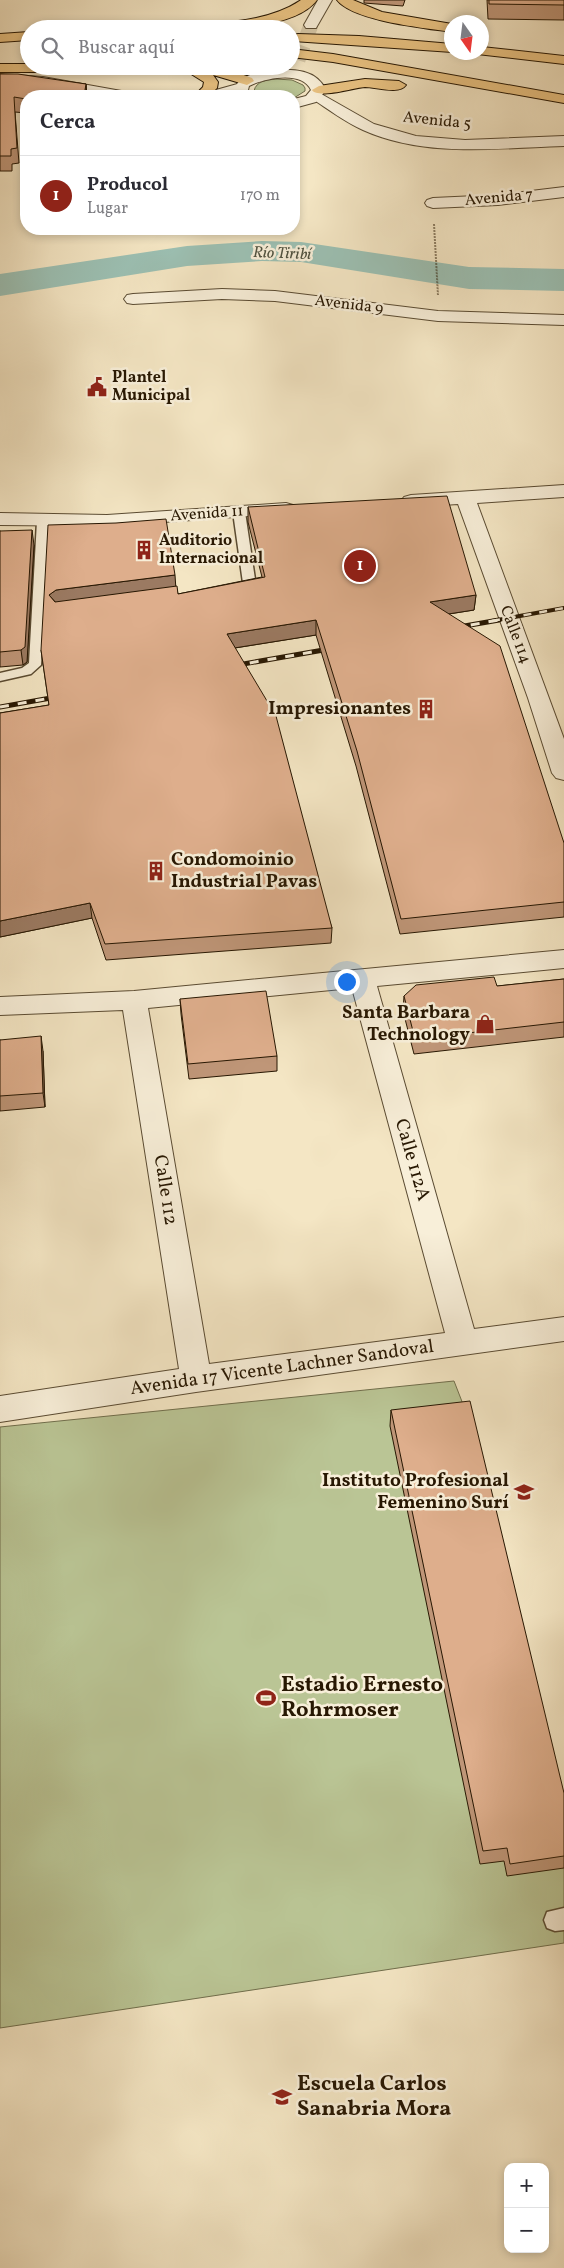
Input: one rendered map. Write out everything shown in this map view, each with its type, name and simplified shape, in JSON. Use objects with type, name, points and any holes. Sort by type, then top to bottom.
[{"type":"highway","points":[[344,0],[361,10],[444,27]]},
{"type":"highway","points":[[260,20],[290,13],[319,1]]},
{"type":"highway","points":[[0,39],[20,37]]},
{"type":"highway","points":[[300,38],[359,40],[444,47]]},
{"type":"highway","points":[[489,38],[560,60]]},
{"type":"highway","points":[[0,39],[20,40]]},
{"type":"highway","points":[[489,52],[560,60]]},
{"type":"highway","points":[[300,60],[333,58],[564,99]]},
{"type":"highway","points":[[0,68],[20,68]]},
{"type":"highway","points":[[205,75],[211,82],[208,90]]},
{"type":"highway","points":[[226,75],[244,88]]},
{"type":"highway","points":[[318,93],[352,84],[393,84],[490,100],[564,108]]},
{"type":"street","points":[[311,25],[319,1]]},
{"type":"street","name":"Avenida 5","points":[[300,70],[307,78],[317,84],[318,93],[370,127],[399,136],[462,144],[564,141]]},
{"type":"street","points":[[244,88],[267,75]]},
{"type":"street","points":[[294,75],[307,78]]},
{"type":"street","points":[[0,78],[43,81],[93,90]]},
{"type":"street","points":[[300,101],[318,93]]},
{"type":"street","name":"Avenida 7","points":[[433,211],[498,200],[564,192]]},
{"type":"street","name":"Avenida 9","points":[[133,299],[222,294],[275,296],[438,316],[564,320]]},
{"type":"street","points":[[396,502],[564,491]]},
{"type":"street","name":"Calle 114","points":[[465,497],[539,698],[564,773]]},
{"type":"street","name":"Avenida 11","points":[[0,519],[43,527],[102,520],[308,507]]},
{"type":"street","points":[[539,698],[564,696]]},
{"type":"street","points":[[0,1006],[134,1000],[564,959]]},
{"type":"street","name":"Calle 112A","points":[[362,979],[463,1342]]},
{"type":"street","name":"Calle 112","points":[[134,1000],[196,1379]]},
{"type":"street","name":"Avenida 17 Vicente Lachner Sandoval","points":[[0,1409],[196,1379],[564,1329]]},
{"type":"lane","points":[[221,590],[250,586],[239,512]]},
{"type":"lane","points":[[0,531],[43,527],[35,665],[26,671],[0,677]]},
{"type":"path","points":[[433,211],[438,299]]},
{"type":"green space","points":[[276,79],[292,80],[303,85],[305,91],[300,94],[300,90],[254,90],[259,83]]},
{"type":"green space","name":"Estadio Ernesto Rohrmoser","points":[[454,1381],[468,1417],[564,1821],[564,1943],[0,2028],[0,1427]]},
{"type":"building","points":[[489,0],[564,0],[564,5],[489,4]]},
{"type":"building","points":[[0,74],[18,74],[86,84],[85,90],[20,90],[20,98],[14,97],[17,148],[11,149],[11,156],[0,156]]},
{"type":"building","points":[[447,496],[476,595],[430,602],[500,646],[564,843],[564,902],[401,919],[357,751],[316,620],[227,634],[276,716],[332,928],[105,944],[90,903],[0,921],[0,713],[49,705],[41,650],[48,525],[166,519],[175,575],[56,590],[49,595],[55,602],[177,586],[178,594],[265,577],[248,507]]},
{"type":"building","points":[[32,530],[25,647],[21,650],[0,652],[0,531]]},
{"type":"building","name":"Santa Barbara Technology","points":[[494,977],[497,986],[564,979],[564,1022],[415,1039],[404,996],[416,985]]},
{"type":"building","points":[[266,991],[277,1056],[188,1064],[180,999]]},
{"type":"building","points":[[41,1036],[43,1093],[0,1096],[0,1040]]},
{"type":"building","points":[[470,1401],[564,1793],[564,1856],[510,1864],[507,1848],[483,1851],[391,1410]]},
{"type":"waterway","name":"Río Tiribí","points":[[0,285],[187,256],[262,251],[301,252],[469,278],[564,280]]},
{"type":"tunnel","points":[[300,55],[311,25]]},
{"type":"railway","points":[[492,621],[564,608]]},
{"type":"railway","points":[[453,628],[499,620]]},
{"type":"railway","points":[[232,666],[335,648]]},
{"type":"railway","points":[[0,707],[62,696]]},
{"type":"place","name":"Plantel Municipal","points":[[97,387]]},
{"type":"place","name":"Auditorio Internacional","points":[[144,550]]},
{"type":"place","name":"Producol","points":[[360,566]]},
{"type":"place","name":"Impresionantes","points":[[426,709]]},
{"type":"place","name":"Condomoinio Industrial Pavas","points":[[156,871]]},
{"type":"place","name":"Santa Barbara Technology","points":[[485,1024]]},
{"type":"place","name":"Instituto Profesional Femenino Surí","points":[[524,1492]]},
{"type":"place","name":"Estadio Ernesto Rohrmoser","points":[[266,1698]]},
{"type":"place","name":"Escuela Carlos Sanabria Mora","points":[[282,2097]]}]
